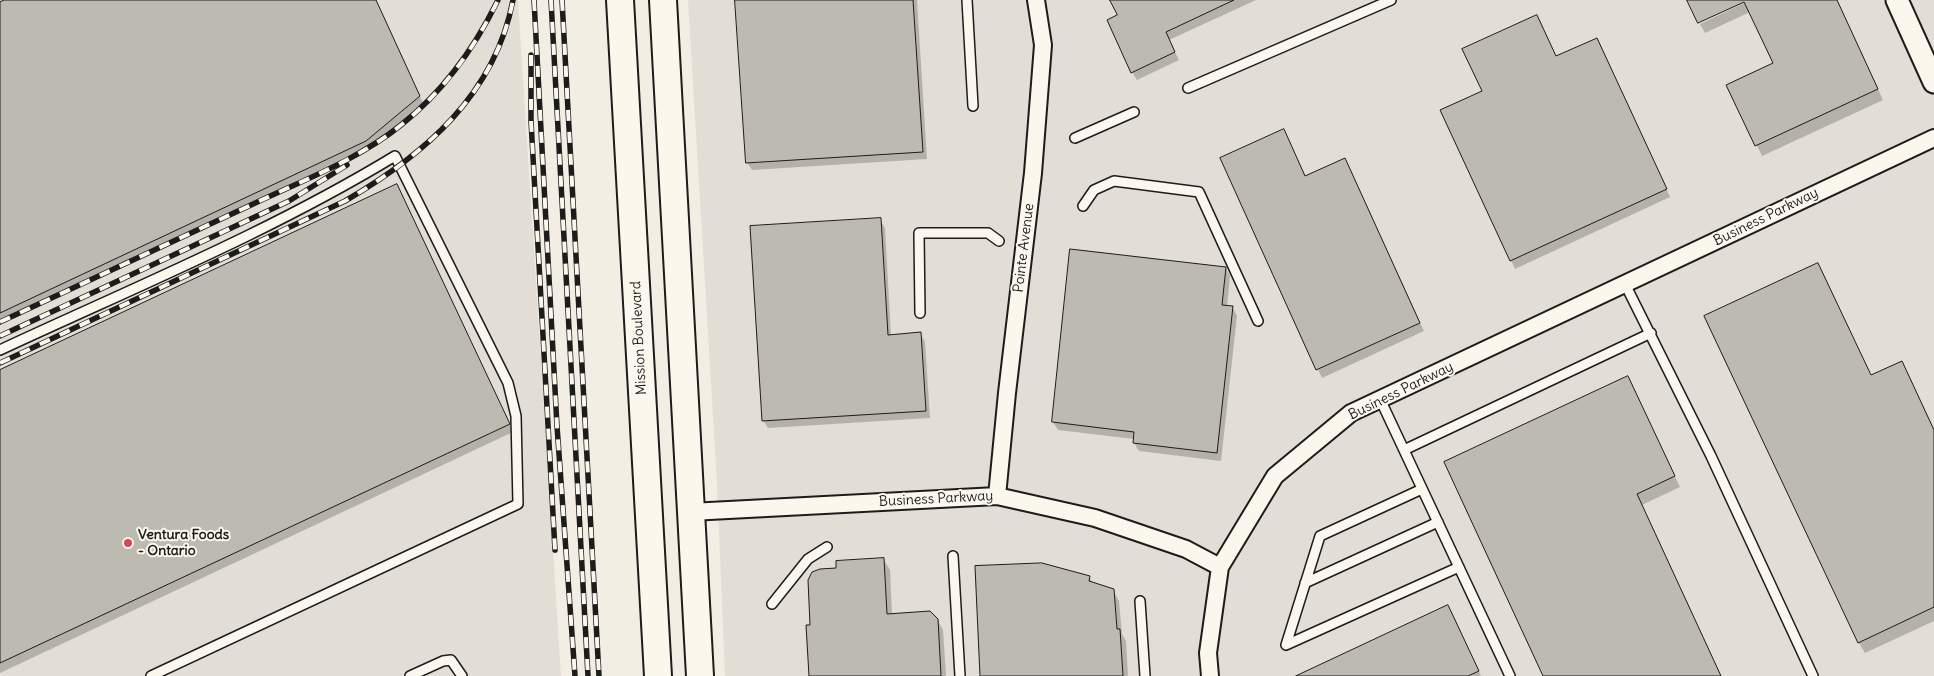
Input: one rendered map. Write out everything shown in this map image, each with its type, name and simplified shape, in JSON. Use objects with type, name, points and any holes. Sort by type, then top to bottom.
[{"type":"main road","name":"Mission Boulevard","points":[[620,0],[658,676]]},
{"type":"main road","points":[[663,0],[700,676]]},
{"type":"street","name":"Pointe Avenue","points":[[997,496],[1006,393],[1033,172],[1043,45],[1036,0]]},
{"type":"street","points":[[1897,0],[1934,82]]},
{"type":"street","name":"Business Parkway","points":[[690,512],[997,496],[1095,518],[1186,549],[1220,567],[1275,476],[1351,413],[1934,138]]},
{"type":"street","points":[[1210,676],[1208,653],[1220,567]]},
{"type":"lane","points":[[967,0],[973,106]]},
{"type":"lane","points":[[1188,88],[1391,0]]},
{"type":"lane","points":[[1075,138],[1134,112]]},
{"type":"lane","points":[[0,350],[243,237],[348,184],[395,156],[508,383],[516,416],[518,504],[151,676]]},
{"type":"lane","points":[[1083,206],[1094,190],[1114,181],[1198,192],[1258,321]]},
{"type":"lane","points":[[920,313],[919,232],[988,233],[999,241]]},
{"type":"lane","points":[[1625,284],[1651,332],[1813,676]]},
{"type":"lane","points":[[1404,450],[1651,332]]},
{"type":"lane","points":[[1380,399],[1510,676]]},
{"type":"lane","points":[[1422,489],[1320,536],[1286,645],[1459,567]]},
{"type":"lane","points":[[1305,583],[1438,522]]},
{"type":"lane","points":[[772,604],[808,559],[827,547]]},
{"type":"lane","points":[[953,556],[960,676]]},
{"type":"lane","points":[[1140,600],[1145,676]]},
{"type":"lane","points":[[410,676],[443,661],[451,660],[462,676]]},
{"type":"shaded area","points":[[0,0],[518,0],[561,676],[0,676]]},
{"type":"shaded area","points":[[688,0],[1934,0],[1934,676],[725,676],[717,483]]},
{"type":"building","points":[[5,0],[376,0],[420,96],[366,141],[0,313],[0,2]]},
{"type":"building","points":[[735,0],[913,0],[923,152],[746,163]]},
{"type":"building","points":[[1110,0],[1234,0],[1166,32],[1175,52],[1131,73],[1107,20],[1117,15]]},
{"type":"building","points":[[1687,0],[1837,0],[1878,89],[1755,146],[1726,85],[1773,63],[1744,2],[1698,23]]},
{"type":"building","points":[[1537,15],[1556,56],[1597,38],[1667,189],[1510,261],[1440,110],[1482,91],[1462,49]]},
{"type":"building","points":[[1284,129],[1305,176],[1345,158],[1420,323],[1316,370],[1220,158]]},
{"type":"building","name":"Ventura Foods - Ontario","points":[[397,184],[510,424],[0,663],[0,370]]},
{"type":"building","points":[[881,218],[888,335],[921,332],[926,411],[762,421],[750,226]]},
{"type":"building","points":[[1070,249],[1226,267],[1222,305],[1233,306],[1217,453],[1133,443],[1134,432],[1052,422]]},
{"type":"building","points":[[1818,263],[1871,375],[1902,361],[1934,430],[1934,607],[1858,643],[1704,316]]},
{"type":"building","points":[[1628,376],[1675,476],[1637,494],[1721,676],[1543,676],[1444,462]]},
{"type":"building","points":[[884,558],[887,614],[930,611],[938,619],[941,676],[809,676],[806,625],[810,625],[808,580],[812,572],[820,569],[836,568],[836,561]]},
{"type":"building","points":[[1042,563],[1090,576],[1089,581],[1114,589],[1117,629],[1120,629],[1123,676],[980,676],[975,566]]},
{"type":"building","points":[[1448,605],[1479,671],[1468,676],[1296,676]]},
{"type":"railway","points":[[0,322],[329,169],[384,138],[417,112],[457,68],[479,35],[498,0]]},
{"type":"railway","points":[[0,363],[345,201],[402,164],[452,119],[473,93],[490,65],[504,34],[513,0]]},
{"type":"railway","points":[[534,0],[557,426],[575,676]]},
{"type":"railway","points":[[551,0],[588,676]]},
{"type":"railway","points":[[562,0],[599,676]]},
{"type":"railway","points":[[531,55],[531,121],[555,550]]},
{"type":"railway","points":[[0,336],[289,201],[347,165]]},
{"type":"place","name":"Ventura Foods - Ontario","points":[[128,543]]}]
